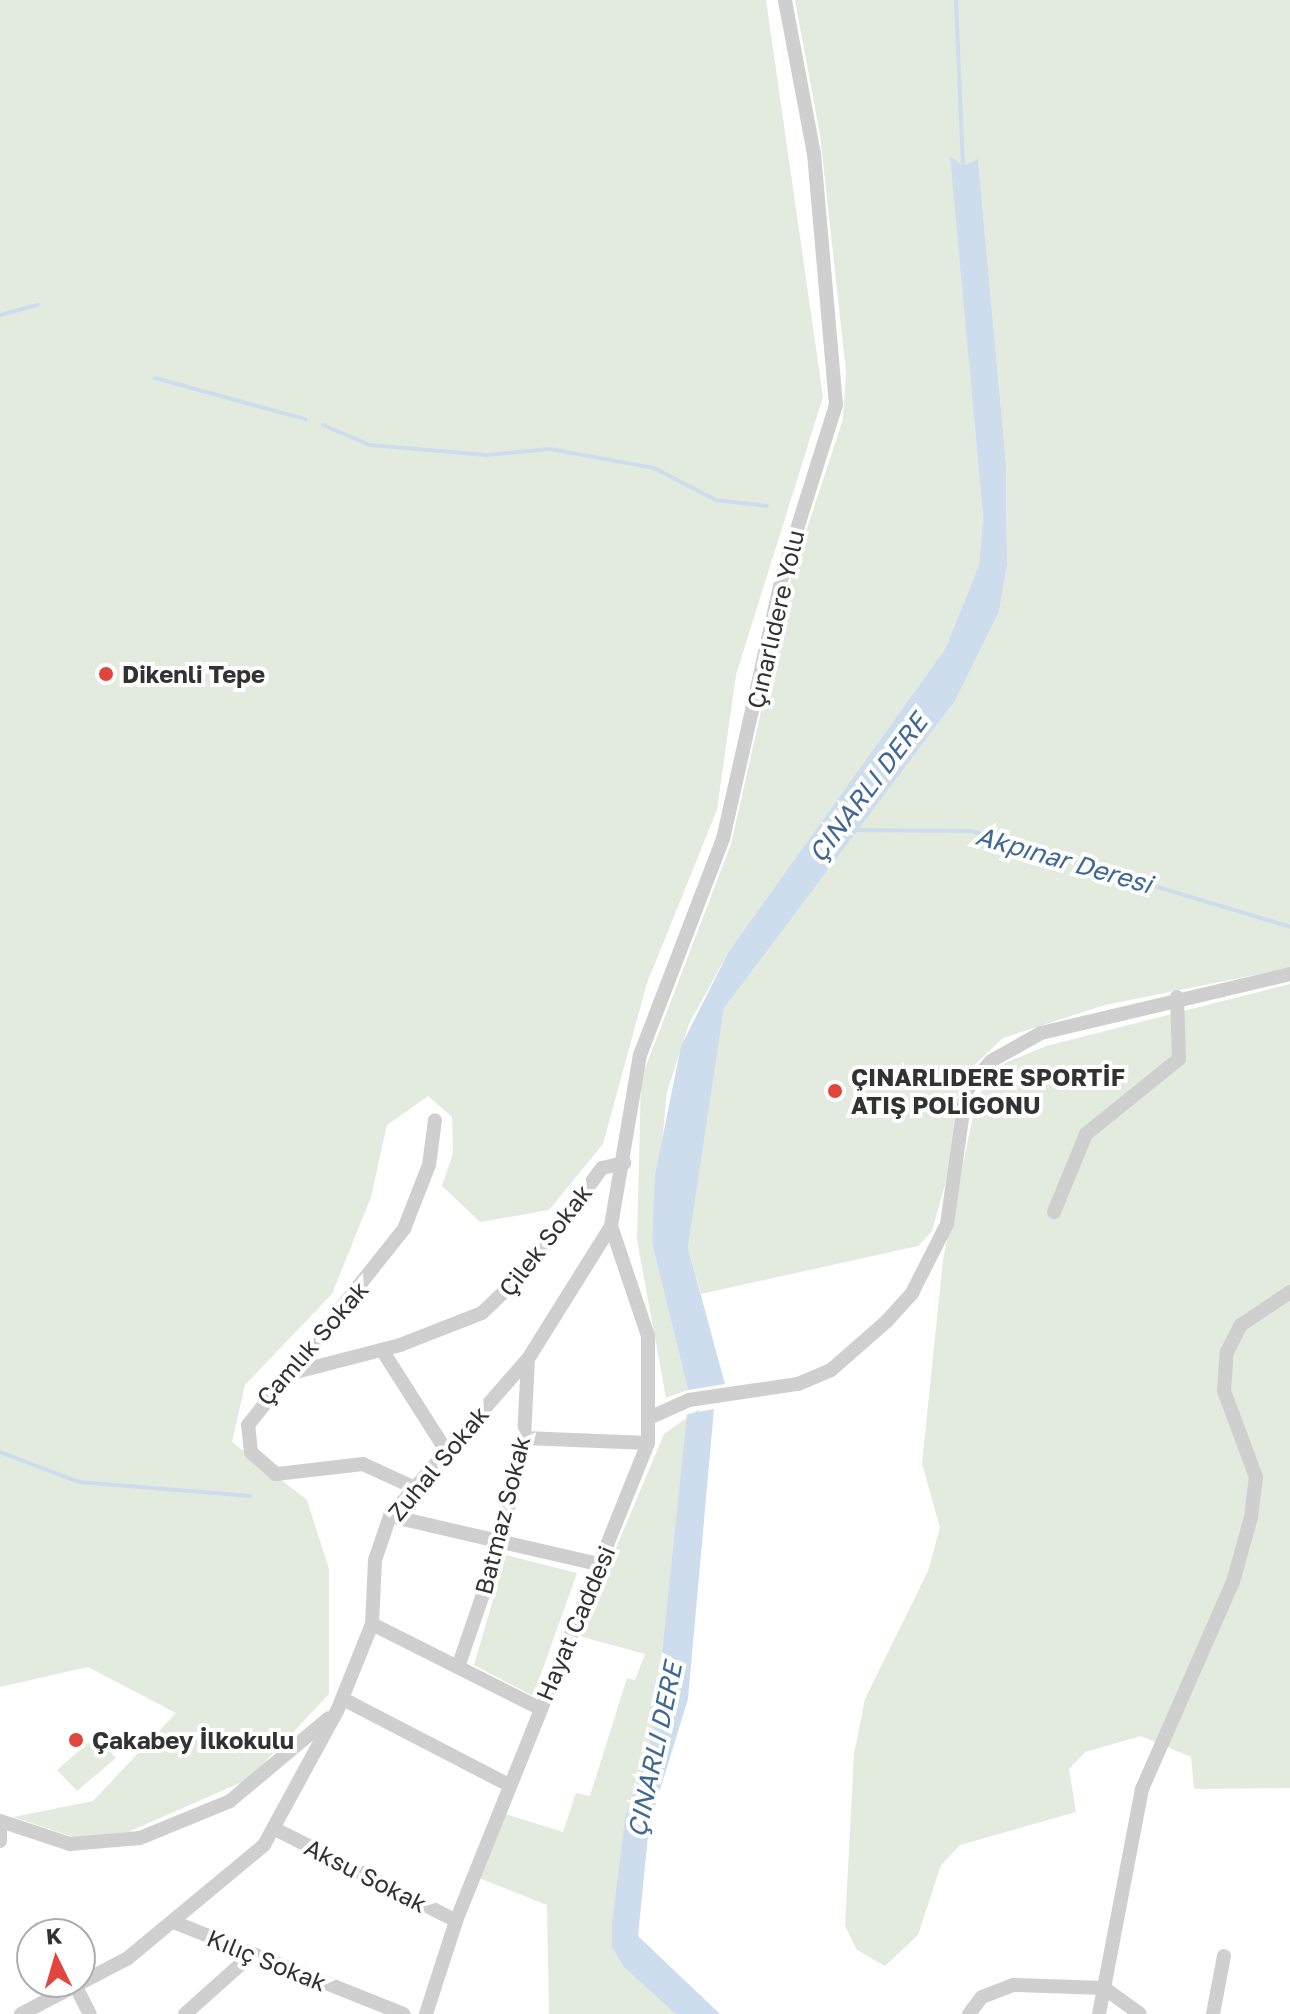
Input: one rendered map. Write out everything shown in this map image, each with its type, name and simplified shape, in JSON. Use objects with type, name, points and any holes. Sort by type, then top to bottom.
[{"type":"street","name":"Çınarlıdere Yolu","points":[[611,1226],[651,1014],[723,839],[782,577],[836,405],[814,154],[785,0]]},
{"type":"street","points":[[651,1417],[689,1400],[798,1384],[856,1352],[912,1293],[933,1256],[954,1198],[962,1107],[976,1075],[1041,1033],[1177,997],[1290,974]]},
{"type":"street","points":[[1054,1212],[1086,1134],[1179,1059],[1177,997]]},
{"type":"street","name":"Çamlık Sokak","points":[[413,1487],[363,1464],[276,1474],[259,1461],[248,1425],[283,1376],[404,1229],[429,1165],[435,1120]]},
{"type":"street","name":"Çilek Sokak","points":[[283,1376],[382,1350],[465,1323],[503,1298],[602,1168],[624,1163]]},
{"type":"street","name":"Hayat Caddesi","points":[[426,2014],[456,1921],[648,1443],[651,1417],[648,1336],[611,1226]]},
{"type":"street","name":"Zuhal Sokak","points":[[96,1976],[176,1923],[275,1829],[340,1705],[372,1624],[375,1560],[390,1516],[445,1449],[528,1359],[611,1226]]},
{"type":"street","points":[[1099,2014],[1142,1789],[1233,1582],[1251,1517],[1256,1477],[1224,1391],[1227,1352],[1241,1325],[1290,1292]]},
{"type":"street","points":[[382,1350],[445,1449]]},
{"type":"street","name":"Batmaz Sokak","points":[[458,1667],[500,1545],[524,1438],[528,1359]]},
{"type":"street","points":[[524,1438],[648,1443]]},
{"type":"street","points":[[390,1516],[500,1545],[598,1564]]},
{"type":"street","points":[[372,1624],[539,1708]]},
{"type":"street","points":[[0,1841],[0,1822],[70,1844],[140,1838],[230,1801],[340,1705],[509,1785]]},
{"type":"street","name":"Aksu Sokak","points":[[275,1829],[456,1921]]},
{"type":"street","name":"Kılıç Sokak","points":[[176,1923],[404,2014]]},
{"type":"street","points":[[189,2013],[252,1954]]},
{"type":"street","points":[[1213,2014],[1224,1956]]},
{"type":"street","points":[[969,2014],[982,1997],[1014,1985],[1104,1988],[1140,2014]]},
{"type":"street","name":"Zuhal Sokak","points":[[21,2014],[57,1998]]},
{"type":"shaded area","points":[[0,0],[766,0],[823,397],[736,675],[717,810],[647,983],[603,1144],[549,1210],[480,1222],[442,1186],[453,1153],[452,1117],[428,1096],[387,1125],[371,1197],[332,1294],[245,1385],[232,1442],[307,1500],[329,1569],[329,1694],[249,1779],[128,1832],[73,1837],[13,1817],[93,1801],[176,1713],[88,1667],[0,1687]]},
{"type":"shaded area","points":[[795,0],[1290,0],[1290,968],[1105,1005],[1003,1038],[960,1079],[946,1181],[932,1231],[918,1246],[701,1294],[688,1248],[724,1007],[955,701],[999,612],[1007,566],[1006,463],[978,160],[963,166],[951,157],[983,516],[979,565],[945,649],[729,951],[689,1024],[667,1092],[652,1243],[688,1390],[666,1398],[637,1240],[641,1079],[731,844],[792,574],[843,419],[846,372],[820,135]]},
{"type":"shaded area","points":[[1290,984],[1290,1788],[1194,1789],[1191,1757],[1141,1736],[1085,1752],[1069,1769],[1076,1812],[960,1845],[941,1865],[918,1935],[885,1966],[857,1950],[845,1926],[854,1754],[865,1699],[928,1571],[940,1528],[922,1463],[943,1260],[977,1097],[1005,1063],[1046,1046]]},
{"type":"shaded area","points":[[699,1409],[628,1931],[701,2014],[549,2014],[547,1905],[474,1876],[499,1812],[563,1832],[576,1793],[590,1796],[627,1678],[635,1680],[645,1654],[579,1636],[664,1434]]},
{"type":"shaded area","points":[[506,1555],[577,1573],[533,1696],[474,1665]]},
{"type":"shaded area","points":[[96,1736],[116,1758],[77,1791],[57,1770]]},
{"type":"water","name":"ÇINARLI DERE","points":[[950,156],[963,166],[978,159],[1006,463],[1007,566],[999,612],[955,701],[724,1008],[688,1248],[725,1384],[688,1390],[652,1243],[655,1175],[681,1046],[729,951],[945,649],[979,565],[983,516]]},
{"type":"water","name":"ÇINARLI DERE","points":[[714,1409],[688,1699],[649,1826],[638,1936],[720,2014],[676,2014],[624,1967],[612,1947],[612,1924],[625,1818],[654,1731],[687,1414]]},
{"type":"waterway","points":[[956,0],[963,166]]},
{"type":"waterway","points":[[0,315],[38,305]]},
{"type":"waterway","points":[[155,378],[305,419]]},
{"type":"waterway","points":[[323,425],[370,445],[487,455],[550,449],[654,468],[716,500],[767,506]]},
{"type":"waterway","name":"Akpınar Deresi","points":[[851,830],[971,831],[1290,927]]},
{"type":"waterway","points":[[0,1452],[79,1482],[250,1496]]},
{"type":"place","name":"Dikenli Tepe","points":[[106,674]]},
{"type":"place","name":"ÇINARLIDERE SPORTİF ATIŞ POLİGONU","points":[[835,1091]]},
{"type":"place","name":"Çakabey İlkokulu","points":[[76,1740]]}]
